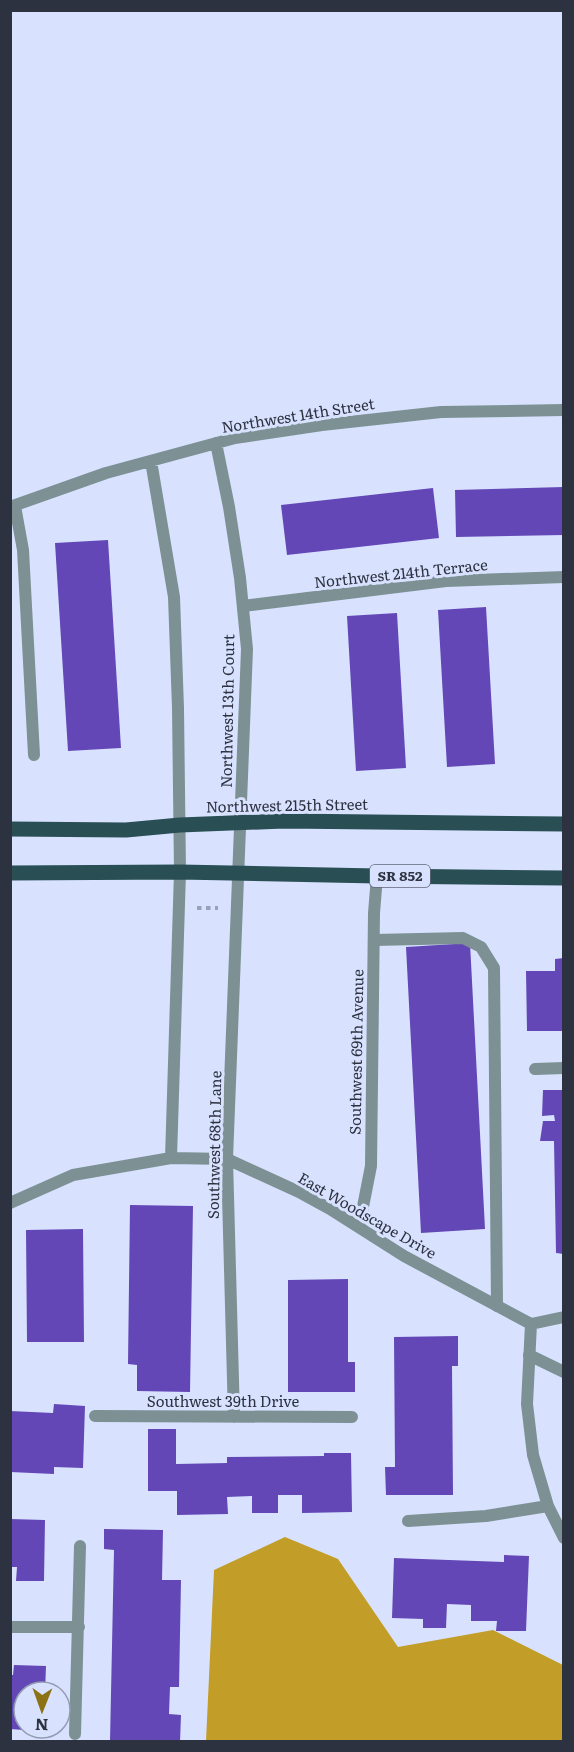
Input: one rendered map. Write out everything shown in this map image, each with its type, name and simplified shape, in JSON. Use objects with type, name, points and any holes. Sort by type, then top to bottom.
[{"type":"main road","name":"Northwest 215th Street","points":[[10,829],[126,830],[180,825],[284,821],[564,824]]},
{"type":"main road","name":"SR 852","points":[[10,873],[180,872],[564,878]]},
{"type":"street","name":"Northwest 14th Street","points":[[13,506],[106,473],[235,438],[322,425],[441,412],[564,410]]},
{"type":"street","name":"Northwest 13th Court","points":[[216,443],[240,578],[247,649],[237,873]]},
{"type":"street","points":[[150,461],[174,597],[180,872],[171,1158]]},
{"type":"street","points":[[13,506],[23,550],[34,755]]},
{"type":"street","name":"Northwest 214th Terrace","points":[[243,606],[446,581],[564,577]]},
{"type":"street","name":"Southwest 68th Lane","points":[[234,1417],[227,1158],[237,873]]},
{"type":"street","name":"Southwest 69th Avenue","points":[[359,1227],[371,1166],[376,876]]},
{"type":"street","points":[[374,940],[463,938],[481,946],[494,969],[497,1306]]},
{"type":"street","points":[[535,1069],[564,1068]]},
{"type":"street","name":"East Woodscape Drive","points":[[10,1203],[73,1175],[171,1158],[227,1158],[299,1192],[404,1256],[531,1324]]},
{"type":"street","points":[[564,1317],[531,1324],[527,1404],[533,1455],[548,1506],[564,1538]]},
{"type":"street","points":[[530,1355],[564,1372]]},
{"type":"street","name":"Southwest 39th Drive","points":[[95,1416],[352,1418]]},
{"type":"street","points":[[408,1521],[486,1516],[548,1506]]},
{"type":"street","points":[[75,1734],[80,1546]]},
{"type":"street","points":[[10,1627],[79,1627]]},
{"type":"path","points":[[196,908],[218,908]]},
{"type":"shaded area","points":[[285,1537],[338,1559],[398,1647],[493,1630],[563,1665],[563,1741],[206,1741],[214,1570]]},
{"type":"building","points":[[564,487],[564,535],[456,537],[455,490]]},
{"type":"building","points":[[433,488],[439,538],[287,555],[281,505]]},
{"type":"building","points":[[108,540],[121,748],[68,751],[55,543]]},
{"type":"building","points":[[486,607],[495,764],[447,767],[438,610]]},
{"type":"building","points":[[397,613],[406,768],[356,771],[347,616]]},
{"type":"building","points":[[470,943],[485,1229],[421,1233],[406,947]]},
{"type":"building","points":[[564,958],[564,1031],[527,1031],[526,971],[555,971],[555,959]]},
{"type":"building","points":[[543,1090],[564,1090],[564,1254],[556,1253],[554,1141],[540,1141],[543,1121],[555,1121],[554,1115],[542,1116]]},
{"type":"building","points":[[130,1205],[193,1206],[190,1392],[137,1391],[137,1365],[128,1364]]},
{"type":"building","points":[[83,1229],[84,1342],[27,1342],[26,1230]]},
{"type":"building","points":[[348,1279],[348,1362],[355,1362],[355,1392],[288,1392],[288,1280]]},
{"type":"building","points":[[458,1336],[458,1366],[452,1366],[453,1495],[386,1495],[385,1467],[395,1467],[394,1337]]},
{"type":"building","points":[[54,1404],[85,1406],[83,1468],[54,1467],[54,1474],[10,1472],[10,1411],[53,1413]]},
{"type":"building","points":[[148,1429],[176,1429],[176,1464],[227,1463],[227,1457],[324,1456],[324,1453],[351,1453],[352,1512],[302,1513],[302,1495],[278,1495],[278,1513],[252,1513],[252,1496],[227,1497],[228,1514],[177,1515],[177,1491],[148,1491]]},
{"type":"building","points":[[10,1519],[45,1520],[44,1581],[16,1581],[17,1567],[10,1567]]},
{"type":"building","points":[[104,1529],[163,1530],[162,1580],[181,1580],[179,1687],[170,1687],[169,1714],[181,1715],[180,1742],[110,1741],[114,1550],[104,1549]]},
{"type":"building","points":[[504,1555],[529,1556],[526,1631],[496,1631],[497,1621],[471,1621],[471,1605],[447,1604],[446,1628],[423,1628],[423,1619],[392,1618],[394,1558],[504,1562]]},
{"type":"building","points":[[14,1665],[46,1666],[45,1680],[12,1680],[12,1729],[10,1729],[10,1675],[13,1675]]}]
